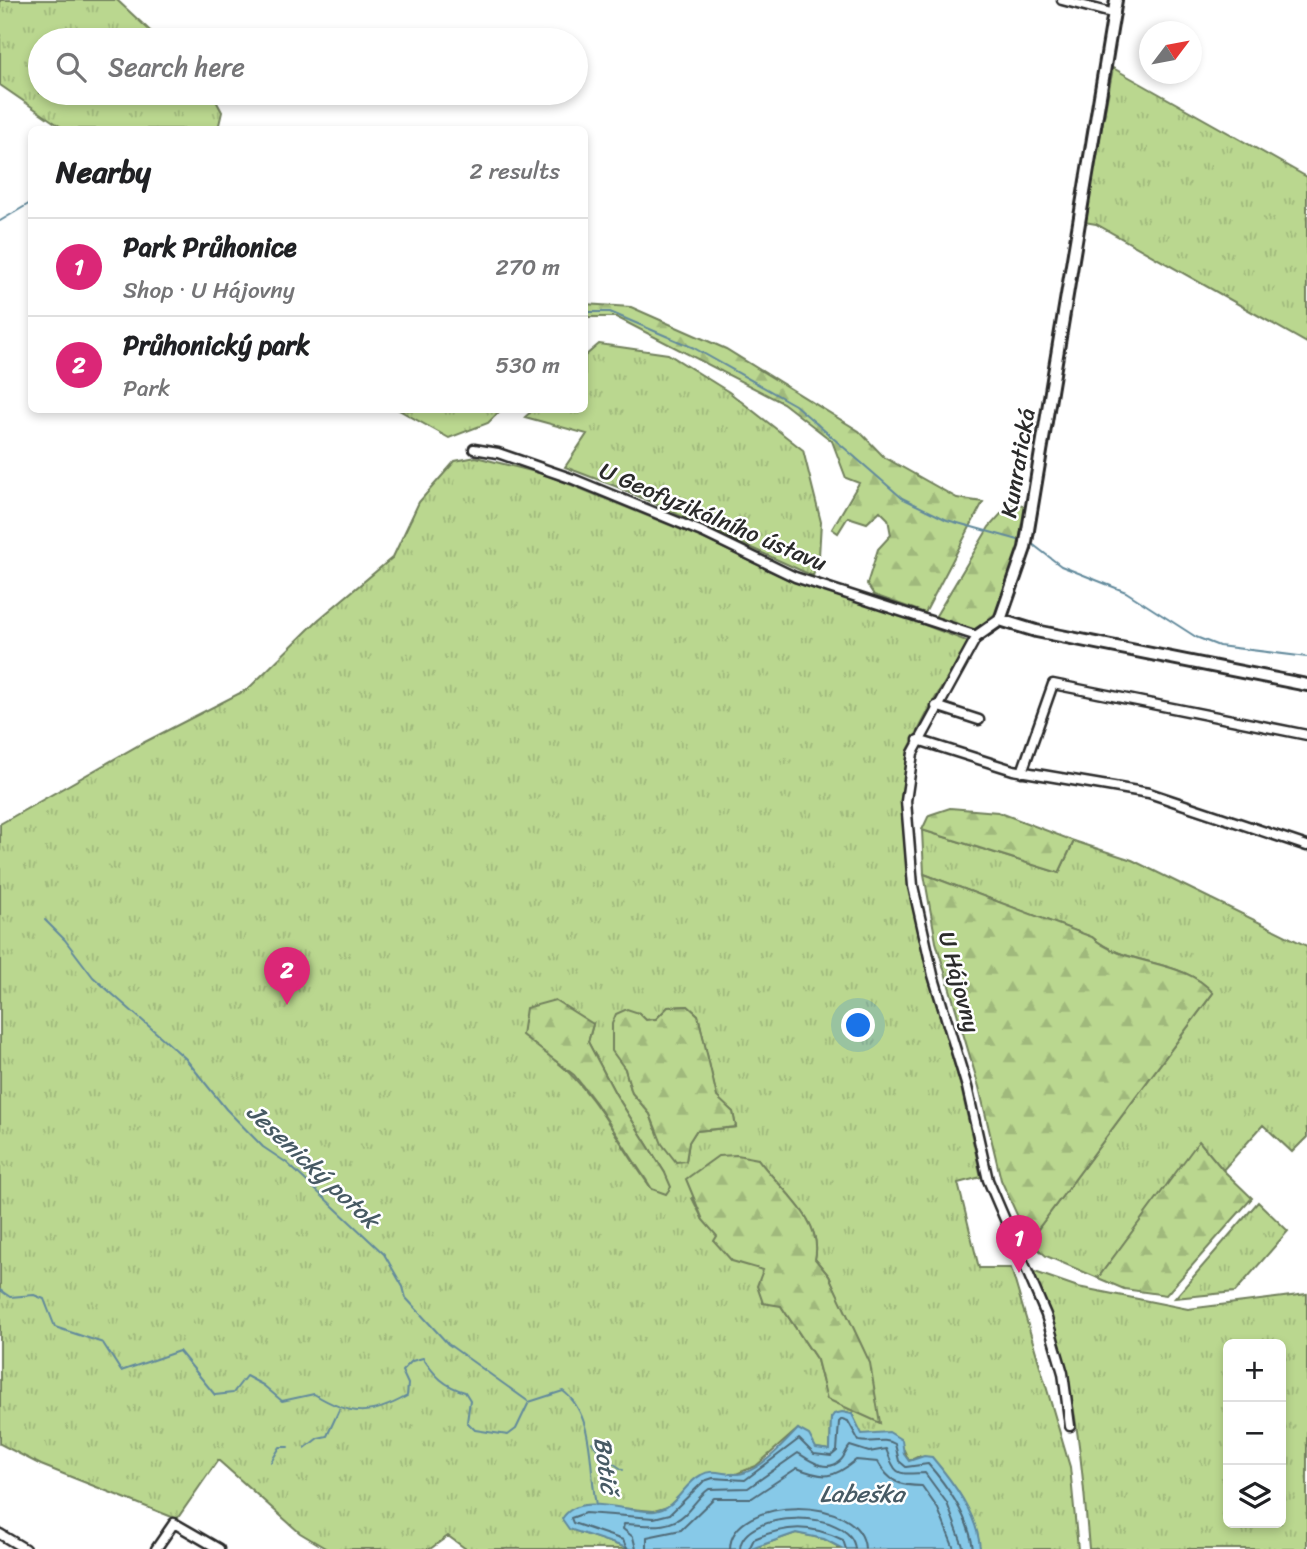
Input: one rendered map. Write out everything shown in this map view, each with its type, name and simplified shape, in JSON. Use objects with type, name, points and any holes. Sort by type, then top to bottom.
[{"type":"street","points":[[1062,0],[1115,14]]},
{"type":"street","name":"Kunratická","points":[[1000,620],[1015,584],[1025,548],[1116,0]]},
{"type":"street","name":"U Geofyzikálního ústavu","points":[[474,449],[498,453],[584,484],[702,532],[796,577],[976,636]]},
{"type":"street","points":[[1000,620],[1036,631],[1307,685]]},
{"type":"street","name":"U Hájovny","points":[[1000,620],[976,636],[912,753],[906,800],[913,886],[933,975],[967,1087],[988,1180],[1045,1315],[1063,1373],[1070,1426]]},
{"type":"street","points":[[1022,772],[1053,684],[1307,736]]},
{"type":"street","points":[[936,706],[979,720]]},
{"type":"street","points":[[918,740],[1022,772],[1149,793],[1307,846]]},
{"type":"street","points":[[156,1549],[174,1523],[219,1549]]},
{"type":"street","points":[[0,1534],[25,1549]]},
{"type":"green space","points":[[0,0],[117,0],[147,28],[28,28],[28,104],[0,85]]},
{"type":"green space","points":[[1113,68],[1307,177],[1307,343],[1096,224],[1084,222]]},
{"type":"green space","points":[[29,105],[218,105],[222,112],[219,126],[60,126]]},
{"type":"green space","points":[[588,304],[631,307],[726,349],[859,431],[884,457],[957,498],[983,502],[925,613],[874,595],[867,584],[878,549],[891,535],[888,519],[880,511],[867,523],[848,517],[838,533],[832,529],[859,483],[846,478],[832,441],[783,403],[616,317],[588,317]]},
{"type":"green space","points":[[599,344],[668,354],[729,392],[803,450],[821,522],[819,556],[813,576],[620,488],[565,467],[587,434],[525,417],[530,413],[588,413],[588,353]]},
{"type":"green space","points":[[404,413],[498,413],[488,423],[449,438]]},
{"type":"green space","points":[[476,457],[547,475],[704,539],[794,582],[873,605],[969,642],[908,750],[901,800],[908,885],[929,980],[961,1087],[981,1177],[958,1183],[979,1268],[1011,1268],[1070,1467],[1078,1549],[980,1549],[972,1518],[960,1495],[939,1466],[919,1456],[909,1461],[904,1450],[875,1434],[861,1434],[852,1414],[831,1418],[830,1450],[816,1448],[798,1429],[756,1466],[678,1497],[668,1507],[654,1511],[584,1505],[570,1529],[630,1549],[466,1549],[448,1536],[430,1549],[327,1549],[300,1533],[218,1460],[177,1519],[41,1465],[0,1444],[0,824],[139,745],[248,689],[318,620],[393,557],[419,502],[455,461]],"holes":[[[688,1006],[698,1015],[717,1098],[733,1112],[736,1127],[696,1131],[689,1142],[686,1161],[655,1128],[650,1114],[632,1093],[625,1069],[639,1013],[646,1020],[656,1019],[668,1007]],[[593,1024],[588,1042],[615,1093],[665,1173],[652,1189],[584,1089],[555,1060]],[[758,1159],[807,1218],[816,1245],[815,1259],[829,1276],[842,1306],[827,1399],[817,1360],[781,1306],[763,1270],[718,1236],[703,1220],[692,1198]]]},
{"type":"green space","points":[[1009,505],[1026,506],[1018,558],[996,613],[973,633],[934,619],[989,527]]},
{"type":"green space","points":[[950,808],[998,812],[1074,841],[1059,873],[922,830],[929,815]]},
{"type":"green space","points":[[922,830],[1059,873],[1074,841],[1132,860],[1307,946],[1307,1137],[1292,1152],[1263,1125],[1223,1170],[1199,1142],[1098,1278],[1046,1256],[1029,1241],[1213,993],[1186,974],[1105,947],[1092,937],[924,874]]},
{"type":"green space","points":[[924,874],[1092,937],[1105,947],[1186,974],[1213,993],[1029,1241],[1001,1180],[979,1087],[936,942]]},
{"type":"green space","points":[[555,1000],[593,1024],[588,1042],[615,1093],[665,1173],[671,1187],[666,1194],[652,1189],[596,1103],[574,1075],[522,1035],[526,1008]]},
{"type":"green space","points":[[688,1006],[698,1015],[717,1097],[733,1112],[736,1127],[696,1131],[689,1142],[686,1161],[676,1162],[662,1144],[650,1114],[632,1093],[625,1069],[612,1051],[612,1024],[616,1014],[627,1009],[639,1013],[646,1020],[656,1019],[668,1007]]},
{"type":"green space","points":[[1199,1141],[1223,1170],[1252,1198],[1166,1295],[1124,1289],[1098,1278]]},
{"type":"green space","points":[[737,1155],[758,1159],[807,1218],[816,1244],[815,1259],[829,1276],[870,1363],[880,1423],[827,1399],[817,1360],[781,1306],[763,1303],[757,1286],[763,1270],[732,1261],[714,1241],[717,1236],[703,1220],[686,1179],[718,1156]]},
{"type":"green space","points":[[1258,1202],[1288,1231],[1235,1292],[1175,1298]]},
{"type":"green space","points":[[1032,1271],[1078,1287],[1188,1309],[1307,1294],[1307,1549],[1089,1549],[1079,1442],[1058,1339]]},
{"type":"green space","points":[[796,1533],[824,1539],[843,1549],[751,1549]]},
{"type":"water","name":"Labeška","points":[[842,1412],[852,1414],[862,1434],[889,1432],[902,1440],[904,1454],[909,1461],[924,1456],[932,1457],[956,1488],[969,1512],[975,1524],[980,1549],[843,1549],[824,1539],[796,1533],[751,1549],[630,1549],[569,1529],[562,1519],[570,1510],[580,1506],[605,1505],[644,1511],[663,1509],[694,1479],[705,1473],[738,1474],[754,1468],[771,1456],[798,1429],[809,1435],[816,1448],[830,1450],[831,1418]]},
{"type":"waterway","points":[[0,221],[28,204]]},
{"type":"waterway","points":[[588,312],[610,312],[694,348],[795,405],[902,498],[947,520],[1022,541]]},
{"type":"waterway","points":[[1031,543],[1061,566],[1126,592],[1196,637],[1219,646],[1307,657]]},
{"type":"waterway","name":"Jesenický potok","points":[[45,920],[65,940],[93,977],[185,1058],[226,1109],[263,1147],[287,1163],[384,1254],[403,1287],[406,1298],[448,1344],[529,1402]]},
{"type":"waterway","name":"Botič","points":[[0,1290],[10,1297],[34,1295],[44,1299],[55,1327],[103,1343],[121,1371],[179,1351],[215,1395],[233,1393],[246,1376],[263,1385],[282,1401],[314,1394],[349,1410],[371,1410],[382,1408],[407,1396],[408,1384],[402,1371],[412,1361],[423,1358],[441,1380],[465,1392],[470,1400],[467,1422],[475,1430],[508,1435],[516,1429],[529,1402],[563,1391],[573,1401],[586,1428],[596,1505]]},
{"type":"waterway","points":[[305,1448],[318,1438],[327,1436],[339,1410]]},
{"type":"waterway","points":[[592,1442],[602,1456],[623,1470]]},
{"type":"waterway","points":[[271,1462],[280,1447],[288,1447]]},
{"type":"place","name":"Průhonický park","points":[[287,1005]]},
{"type":"place","name":"Park Průhonice","points":[[1019,1273]]}]
